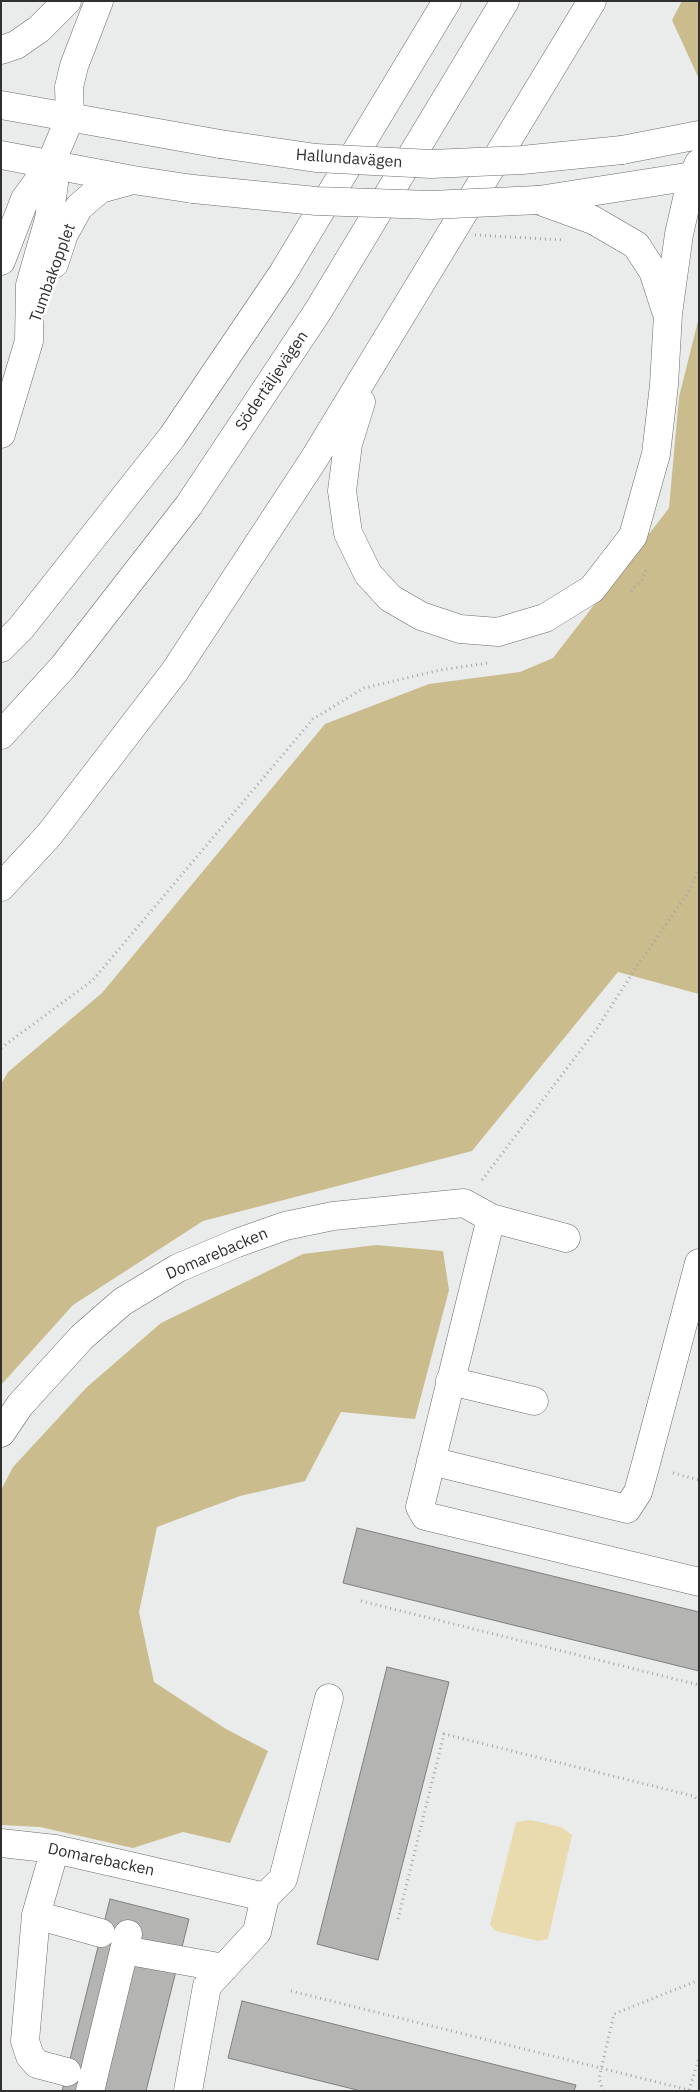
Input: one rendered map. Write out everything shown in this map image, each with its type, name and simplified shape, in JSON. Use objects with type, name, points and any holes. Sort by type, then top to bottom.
[{"type":"main road","points":[[1,50],[16,45],[40,29],[67,1]]},
{"type":"main road","points":[[1,261],[25,199],[50,165],[70,118],[69,87],[74,66],[99,1]]},
{"type":"main road","points":[[1,648],[21,628],[172,436],[283,273],[447,1]]},
{"type":"main road","name":"Södertäljevägen","points":[[1,735],[63,667],[189,505],[318,311],[505,1]]},
{"type":"main road","points":[[1,887],[49,835],[175,671],[314,459],[592,1]]},
{"type":"main road","name":"Hallundavägen","points":[[1,105],[220,144],[316,158],[430,164],[522,160],[622,150],[699,135]]},
{"type":"main road","points":[[1,155],[133,180],[193,188],[316,201],[431,205],[538,200],[696,172],[679,234],[668,314],[664,385],[656,454],[633,536],[592,589],[545,618],[498,632],[460,629],[420,616],[390,598],[368,574],[348,533],[342,491],[348,444],[375,360]]},
{"type":"main road","name":"Tumbakopplet","points":[[29,341],[30,286],[49,219],[54,183],[50,165]]},
{"type":"main road","name":"Tumbakopplet","points":[[1,434],[64,234],[79,207],[100,189],[133,180]]},
{"type":"main road","points":[[538,200],[593,220],[636,245],[652,271],[668,314]]},
{"type":"main road","points":[[464,1203],[490,1218],[566,1238]]},
{"type":"main road","name":"Domarebacken","points":[[1,1432],[20,1405],[82,1336],[122,1302],[178,1268],[237,1243],[285,1226],[333,1216],[464,1203]]},
{"type":"main road","points":[[490,1218],[420,1507],[425,1516],[699,1582]]},
{"type":"main road","points":[[431,1461],[627,1509],[638,1492],[699,1263]]},
{"type":"main road","points":[[450,1381],[534,1401]]},
{"type":"main road","points":[[188,2091],[207,1986],[257,1932],[265,1897],[283,1879],[329,1698]]},
{"type":"main road","name":"Domarebacken","points":[[1,1843],[55,1849],[265,1897]]},
{"type":"main road","points":[[55,1849],[36,1915],[25,2041],[30,2056],[37,2064],[66,2072]]},
{"type":"main road","points":[[36,1915],[101,1933]]},
{"type":"main road","points":[[90,2091],[126,1942],[224,1968]]},
{"type":"path","points":[[628,594],[642,580],[649,563]]},
{"type":"path","points":[[1,1048],[93,980],[313,719],[364,688],[440,670],[489,663]]},
{"type":"path","points":[[464,1203],[596,1030],[637,966],[688,893],[699,868]]},
{"type":"path","points":[[361,1601],[699,1686]]},
{"type":"path","points":[[398,1919],[444,1734],[693,1796],[699,1800]]},
{"type":"path","points":[[603,2091],[599,2078],[614,2014],[699,1980]]},
{"type":"path","points":[[291,1992],[689,2090],[699,2058]]},
{"type":"shaded area","points":[[682,1],[699,1],[699,79],[672,20]]},
{"type":"shaded area","points":[[699,317],[699,994],[618,972],[472,1151],[203,1221],[73,1305],[1,1385],[1,1084],[8,1072],[102,993],[325,724],[429,684],[520,672],[553,658],[669,508],[679,397]]},
{"type":"shaded area","points":[[376,1245],[443,1251],[449,1290],[415,1419],[341,1412],[305,1481],[240,1496],[157,1527],[139,1612],[154,1682],[226,1729],[268,1751],[230,1843],[183,1832],[133,1848],[40,1827],[1,1825],[1,1490],[13,1467],[87,1387],[161,1323],[303,1254]]},
{"type":"shaded area","points":[[531,1820],[561,1827],[572,1835],[548,1939],[538,1941],[496,1931],[490,1925],[516,1822]]},
{"type":"building","points":[[357,1528],[699,1612],[699,1671],[343,1583]]},
{"type":"building","points":[[387,1667],[449,1682],[378,1960],[317,1944]]},
{"type":"building","points":[[110,1899],[189,1919],[146,2091],[62,2091]]},
{"type":"building","points":[[242,2001],[576,2085],[574,2091],[361,2091],[228,2058]]}]
